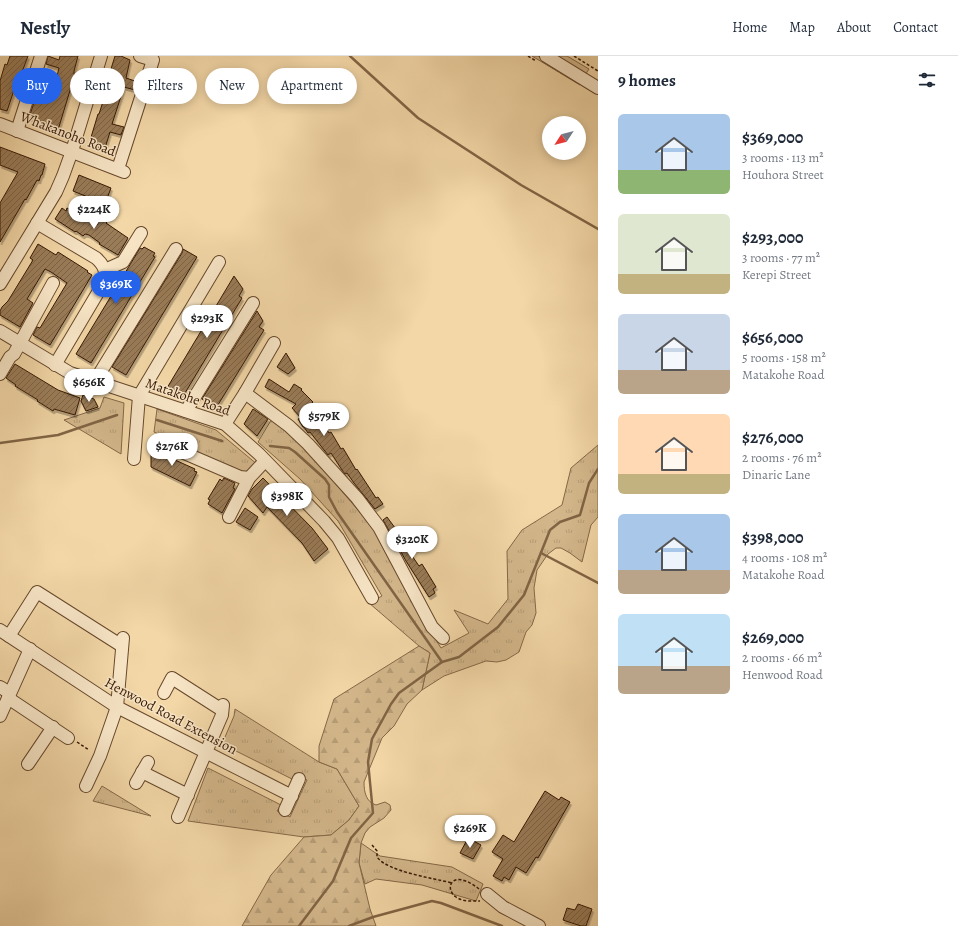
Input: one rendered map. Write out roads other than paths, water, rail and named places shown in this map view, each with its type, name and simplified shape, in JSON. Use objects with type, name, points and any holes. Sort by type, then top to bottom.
[{"type":"street","points":[[17,131],[41,56]]},
{"type":"street","points":[[0,284],[60,183],[72,151],[102,56]]},
{"type":"street","name":"Whakanoho Road","points":[[0,124],[121,170],[153,60],[140,56]]},
{"type":"street","points":[[546,56],[598,88]]},
{"type":"street","points":[[37,223],[96,258],[105,270],[105,279],[103,284],[55,365]]},
{"type":"street","points":[[105,270],[123,262],[141,233]]},
{"type":"street","points":[[95,381],[176,249]]},
{"type":"street","points":[[134,459],[139,396],[218,262]]},
{"type":"street","points":[[0,374],[10,357],[14,354],[54,283]]},
{"type":"street","points":[[186,411],[253,303]]},
{"type":"street","name":"Matakohe Road","points":[[0,331],[55,365],[70,372],[225,424],[241,437],[265,461],[319,516],[338,538],[372,598]]},
{"type":"street","points":[[225,424],[246,393],[274,343]]},
{"type":"street","points":[[246,393],[289,426],[308,444],[357,498],[379,527],[432,627],[443,638]]},
{"type":"street","points":[[168,446],[240,477],[249,478]]},
{"type":"street","points":[[229,517],[249,478],[265,461]]},
{"type":"street","points":[[5,633],[37,592],[122,642],[118,708],[100,756],[86,786]]},
{"type":"street","name":"Henwood Road Extension","points":[[5,633],[118,708],[292,796]]},
{"type":"street","points":[[0,716],[6,693],[30,649]]},
{"type":"street","points":[[164,693],[172,678],[223,707],[222,715],[178,817]]},
{"type":"street","points":[[6,693],[68,738]]},
{"type":"street","points":[[28,764],[53,727]]},
{"type":"street","points":[[136,784],[145,767],[188,795]]},
{"type":"street","points":[[285,810],[299,779]]},
{"type":"street","points":[[486,898],[539,926]]},
{"type":"waterway","points":[[350,56],[418,118],[521,185],[598,229]]},
{"type":"waterway","points":[[0,443],[58,435],[117,415]]},
{"type":"waterway","points":[[157,420],[222,441]]},
{"type":"waterway","points":[[270,446],[289,448],[325,479],[329,485],[329,497],[337,512],[442,662]]},
{"type":"waterway","points":[[299,926],[333,881],[351,838],[373,813],[368,762],[372,739],[391,704],[399,693],[442,662],[459,657],[498,627],[524,595],[550,530],[560,522],[580,515],[589,483],[598,469]]},
{"type":"waterway","points":[[541,553],[598,583]]},
{"type":"waterway","points":[[349,926],[373,917],[432,901],[502,926]]}]
